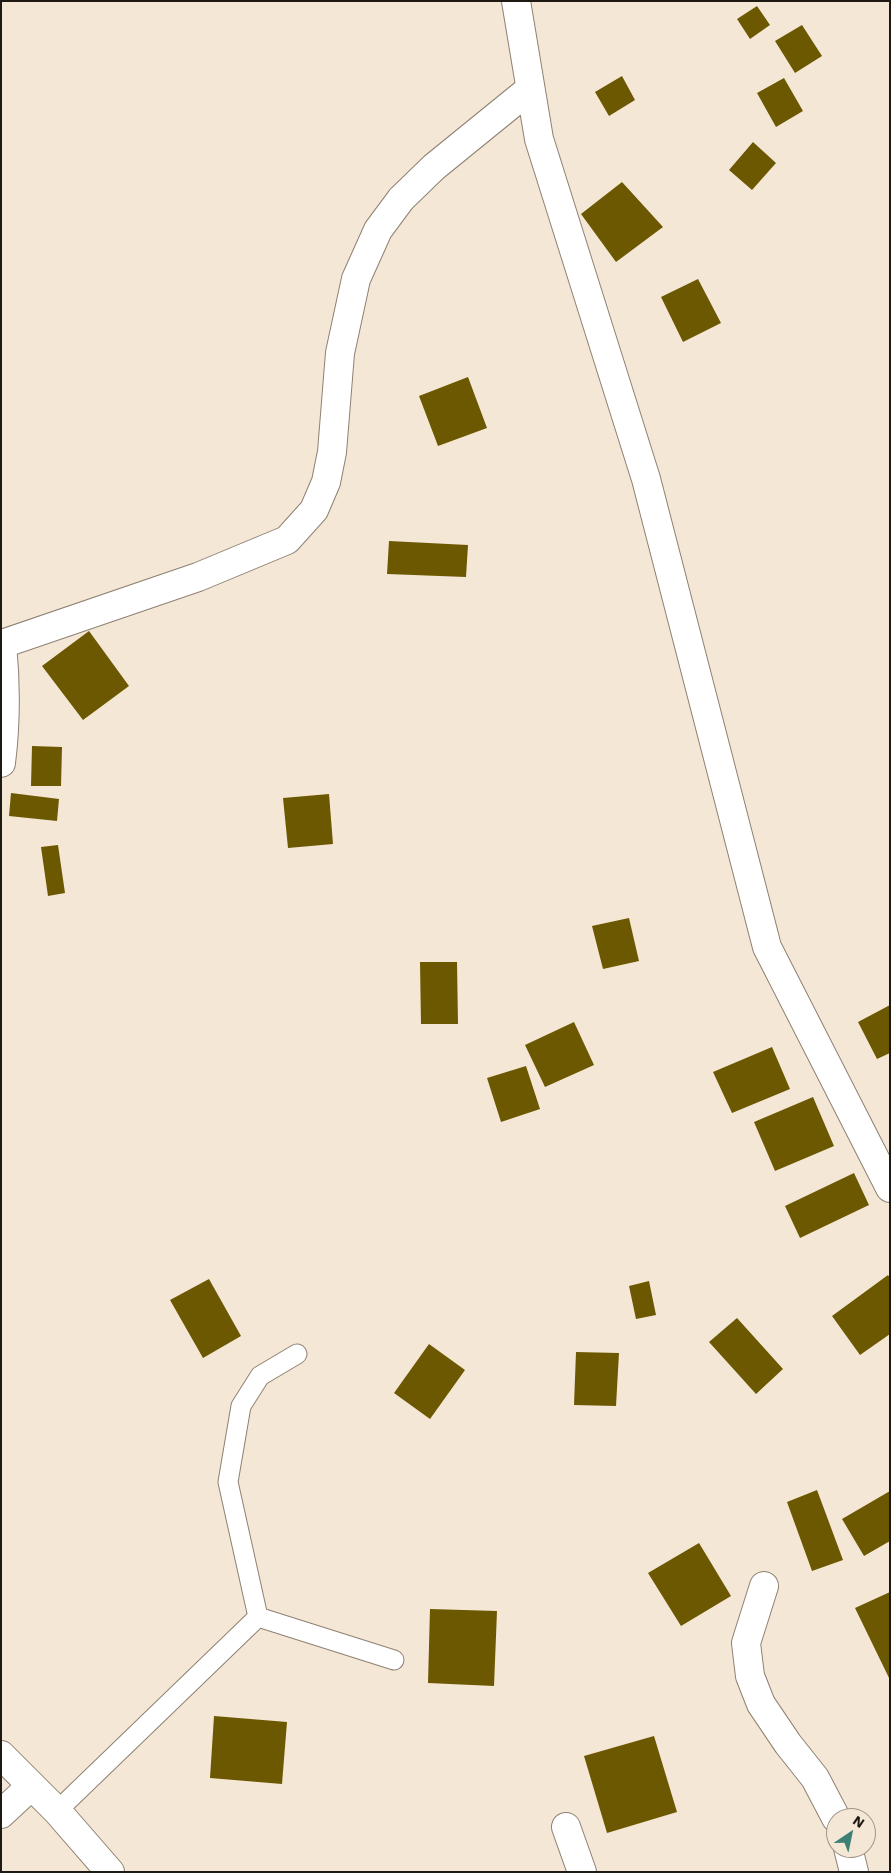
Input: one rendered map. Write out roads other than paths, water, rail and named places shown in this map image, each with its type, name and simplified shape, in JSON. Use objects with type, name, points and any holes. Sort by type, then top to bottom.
[{"type":"street","points":[[516,1],[539,139],[646,479],[767,947],[890,1188]]},
{"type":"street","points":[[1,763],[5,728],[6,684],[2,644],[198,578],[287,540],[314,510],[326,482],[332,452],[340,353],[356,279],[378,230],[401,199],[434,166],[530,88]]},
{"type":"street","points":[[764,1586],[746,1643],[750,1676],[761,1704],[788,1744],[815,1778],[831,1808]]},
{"type":"street","points":[[1,1755],[57,1811],[110,1872]]},
{"type":"street","points":[[1,1814],[31,1786]]},
{"type":"street","points":[[566,1827],[582,1872]]},
{"type":"street","points":[[850,1858],[854,1872]]},
{"type":"lane","points":[[258,1617],[228,1482],[241,1406],[260,1376],[297,1354]]},
{"type":"lane","points":[[258,1617],[394,1660]]},
{"type":"lane","points":[[57,1811],[258,1617]]}]
